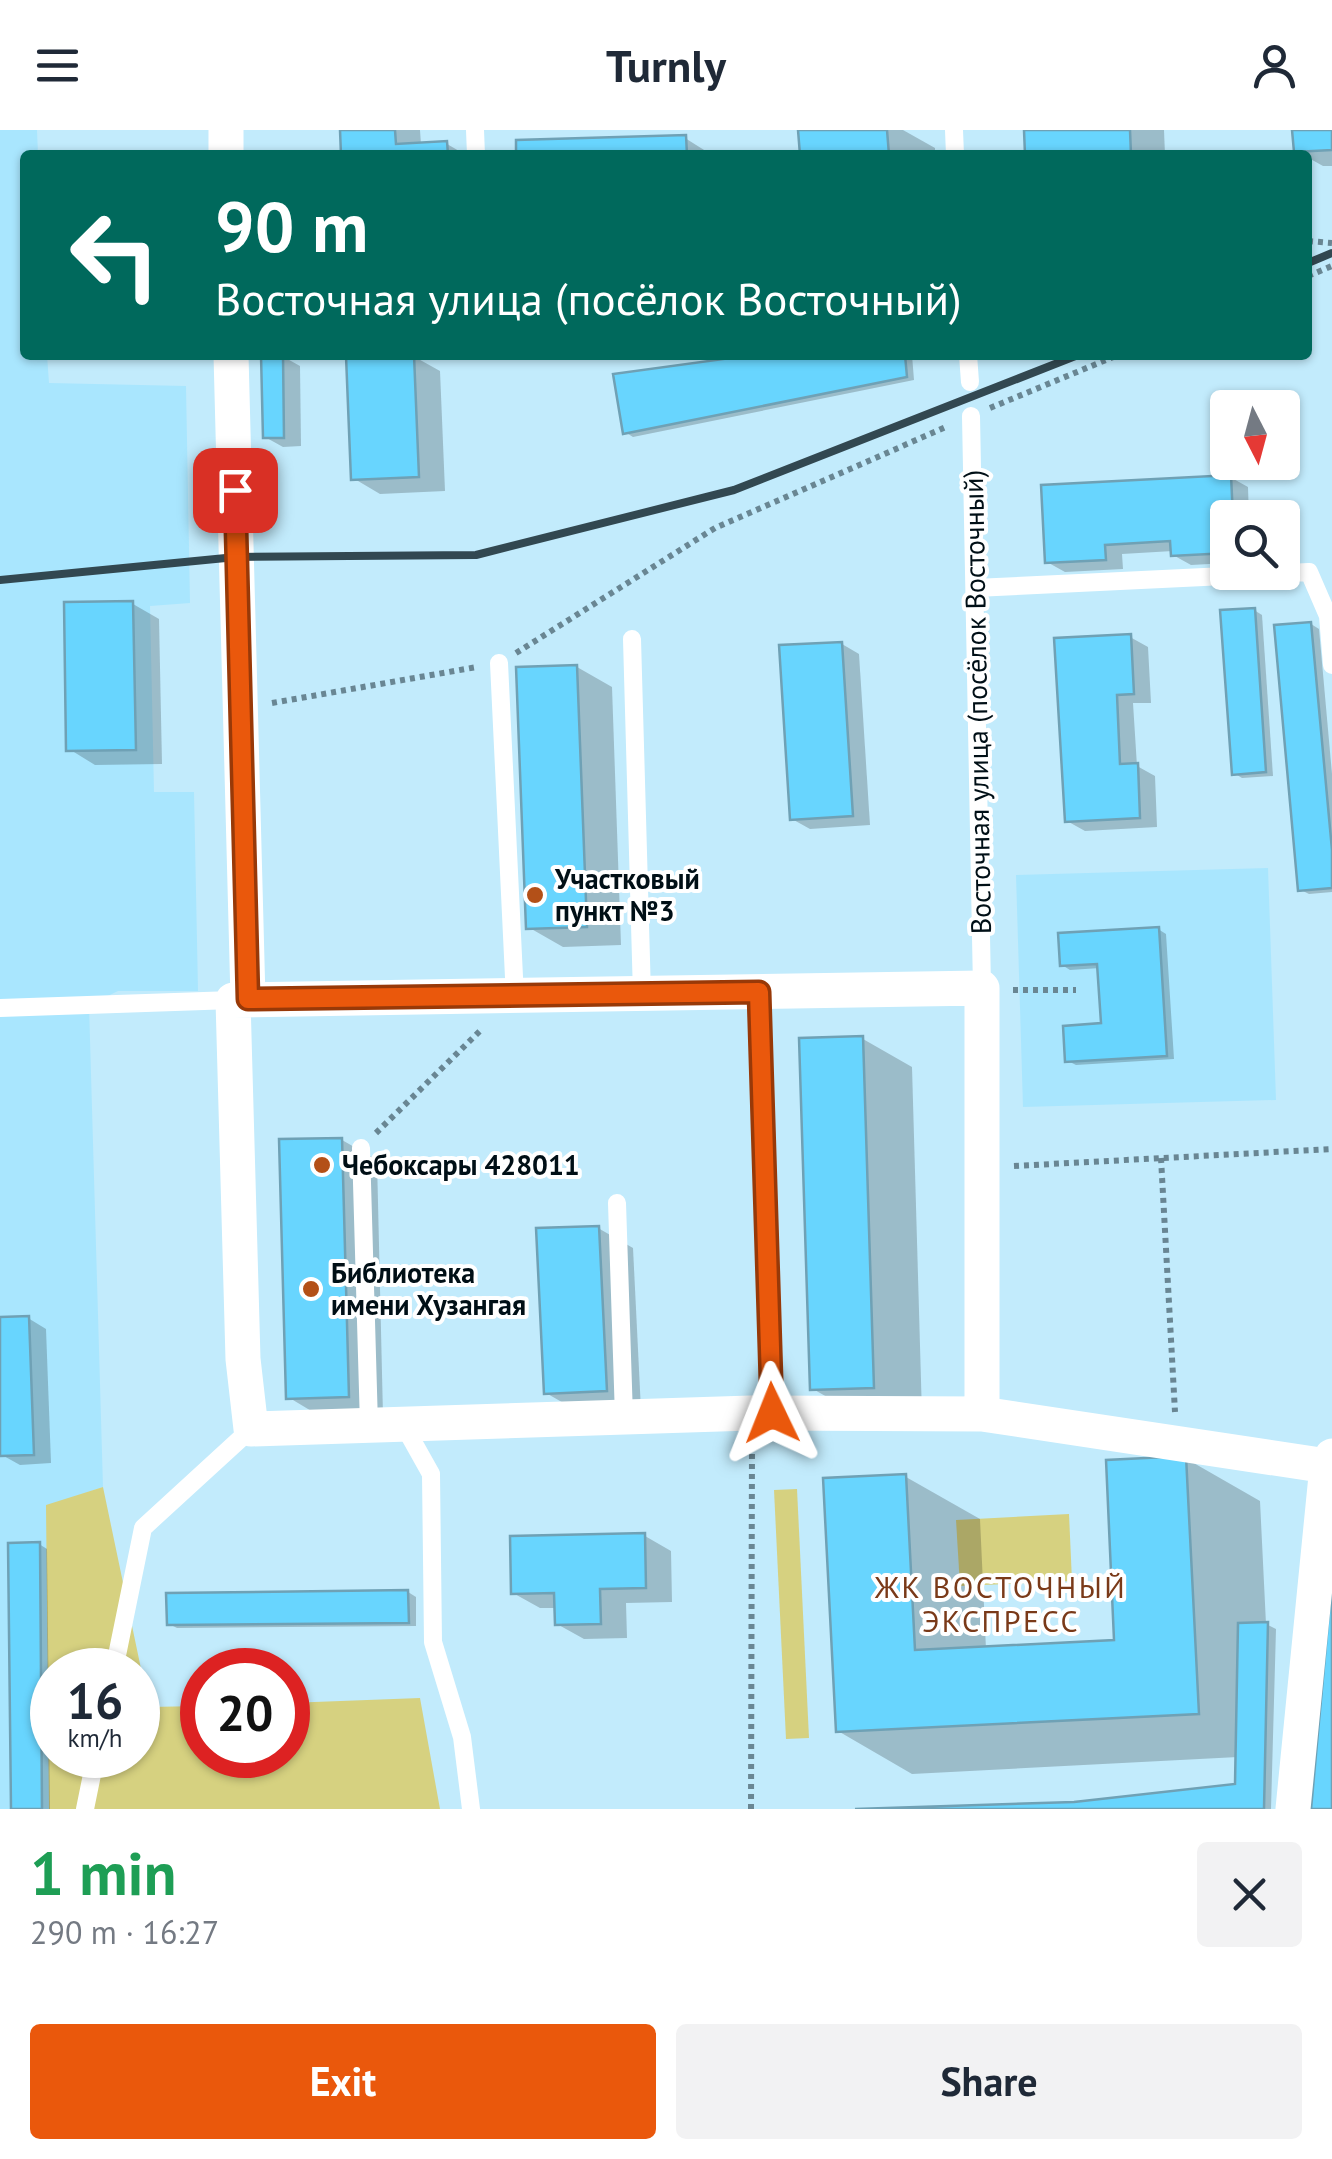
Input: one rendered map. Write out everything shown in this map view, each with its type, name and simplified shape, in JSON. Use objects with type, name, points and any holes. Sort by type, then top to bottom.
[{"type":"street","points":[[231,360],[240,709],[243,1359],[252,1429],[762,1413],[982,1414],[1330,1461],[1293,1809]]},
{"type":"street","points":[[240,999],[515,998],[982,988]]},
{"type":"street","name":"Восточная улица (посёлок Восточный)","points":[[982,988],[982,1414]]},
{"type":"lane","points":[[968,360],[970,382]]},
{"type":"lane","name":"Восточная улица (посёлок Восточный)","points":[[972,416],[982,988]]},
{"type":"lane","points":[[975,588],[1309,572],[1330,616],[1332,664]]},
{"type":"lane","points":[[632,640],[642,995]]},
{"type":"lane","points":[[498,664],[515,998]]},
{"type":"lane","points":[[759,992],[762,1413]]},
{"type":"lane","points":[[0,1008],[240,999]]},
{"type":"lane","points":[[360,1148],[386,1424],[431,1474],[432,1642],[462,1737],[470,1809]]},
{"type":"lane","points":[[617,1203],[624,1417]]},
{"type":"lane","points":[[118,1648],[143,1528],[252,1429]]},
{"type":"lane","points":[[85,1809],[91,1778]]},
{"type":"path","points":[[240,709],[498,664],[715,528],[1106,360]]},
{"type":"path","points":[[982,988],[1076,990]]},
{"type":"path","points":[[360,1148],[515,998]]},
{"type":"path","points":[[982,1168],[1332,1149]]},
{"type":"path","points":[[1161,1158],[1177,1443]]},
{"type":"path","points":[[752,1809],[762,1413]]},
{"type":"shaded area","points":[[0,130],[37,130],[38,150],[20,150],[20,360],[47,360],[49,383],[186,386],[190,603],[150,606],[154,792],[194,792],[198,991],[118,991],[89,1005],[103,1487],[47,1506],[48,1648],[30,1648],[30,1778],[49,1778],[49,1809],[0,1809]]},
{"type":"shaded area","points":[[1268,868],[1276,1100],[1023,1107],[1016,875]]},
{"type":"shaded area","points":[[103,1487],[137,1648],[47,1648],[46,1505]]},
{"type":"shaded area","points":[[797,1489],[809,1738],[786,1739],[774,1490]]},
{"type":"shaded area","points":[[1069,1514],[1072,1581],[960,1586],[956,1520]]},
{"type":"shaded area","points":[[420,1698],[440,1809],[49,1809],[49,1778],[160,1778],[160,1707],[180,1706],[180,1778],[310,1778],[310,1702]]},
{"type":"building","points":[[340,130],[395,130],[396,144],[447,141],[448,150],[341,150]]},
{"type":"building","points":[[798,130],[887,130],[889,150],[800,150]]},
{"type":"building","points":[[1024,130],[1130,130],[1131,150],[1025,150]]},
{"type":"building","points":[[1292,130],[1332,130],[1332,150],[1294,150]]},
{"type":"building","points":[[686,135],[687,150],[516,150],[516,140]]},
{"type":"building","points":[[261,360],[283,360],[284,438],[263,438]]},
{"type":"building","points":[[346,360],[414,360],[419,477],[351,480]]},
{"type":"building","points":[[716,360],[905,360],[907,377],[623,434],[613,374]]},
{"type":"building","points":[[1210,476],[1210,480],[1231,480],[1232,500],[1210,500],[1210,554],[1171,556],[1170,541],[1105,545],[1106,560],[1045,563],[1041,485]]},
{"type":"building","points":[[133,601],[136,750],[66,751],[64,602]]},
{"type":"building","points":[[1255,608],[1266,772],[1232,775],[1220,610]]},
{"type":"building","points":[[1311,622],[1332,888],[1298,891],[1274,625]]},
{"type":"building","points":[[1131,634],[1134,694],[1117,695],[1120,764],[1138,763],[1140,818],[1065,822],[1054,638]]},
{"type":"building","points":[[842,642],[853,816],[790,820],[779,645]]},
{"type":"building","points":[[577,665],[587,927],[526,929],[516,667]]},
{"type":"building","points":[[1159,927],[1167,1056],[1065,1062],[1063,1026],[1101,1023],[1097,964],[1060,966],[1058,933]]},
{"type":"building","points":[[863,1036],[874,1388],[810,1390],[799,1038]]},
{"type":"building","points":[[342,1138],[349,1397],[286,1399],[279,1139]]},
{"type":"building","points":[[599,1226],[607,1391],[544,1394],[536,1228]]},
{"type":"building","points":[[29,1316],[34,1455],[0,1456],[0,1317]]},
{"type":"building","points":[[1186,1456],[1199,1714],[836,1732],[823,1478],[906,1474],[915,1650],[1114,1640],[1106,1460]]},
{"type":"building","points":[[645,1533],[646,1588],[600,1589],[601,1624],[555,1625],[554,1593],[511,1594],[510,1536]]},
{"type":"building","points":[[40,1542],[41,1648],[30,1648],[30,1778],[42,1778],[42,1809],[11,1809],[8,1543]]},
{"type":"building","points":[[1332,1579],[1332,1809],[1311,1809]]},
{"type":"building","points":[[408,1590],[409,1623],[167,1625],[166,1593]]},
{"type":"building","points":[[1268,1622],[1264,1809],[855,1809],[1074,1802],[1235,1784],[1238,1623]]},
{"type":"railway","points":[[1312,261],[1332,253]]},
{"type":"railway","points":[[0,580],[236,557],[476,555],[734,490],[1065,360]]},
{"type":"place","name":"Участковый пункт №3","points":[[535,895]]},
{"type":"place","name":"Чебоксары 428011","points":[[322,1165]]},
{"type":"place","name":"Библиотека имени Хузангая","points":[[311,1289]]},
{"type":"district","name":"ЖК ВОСТОЧНЫЙ ЭКСПРЕСС","points":[[1001,1605]]},
{"type":"route","points":[[235,490],[248,999],[759,992],[772,1413]]}]
